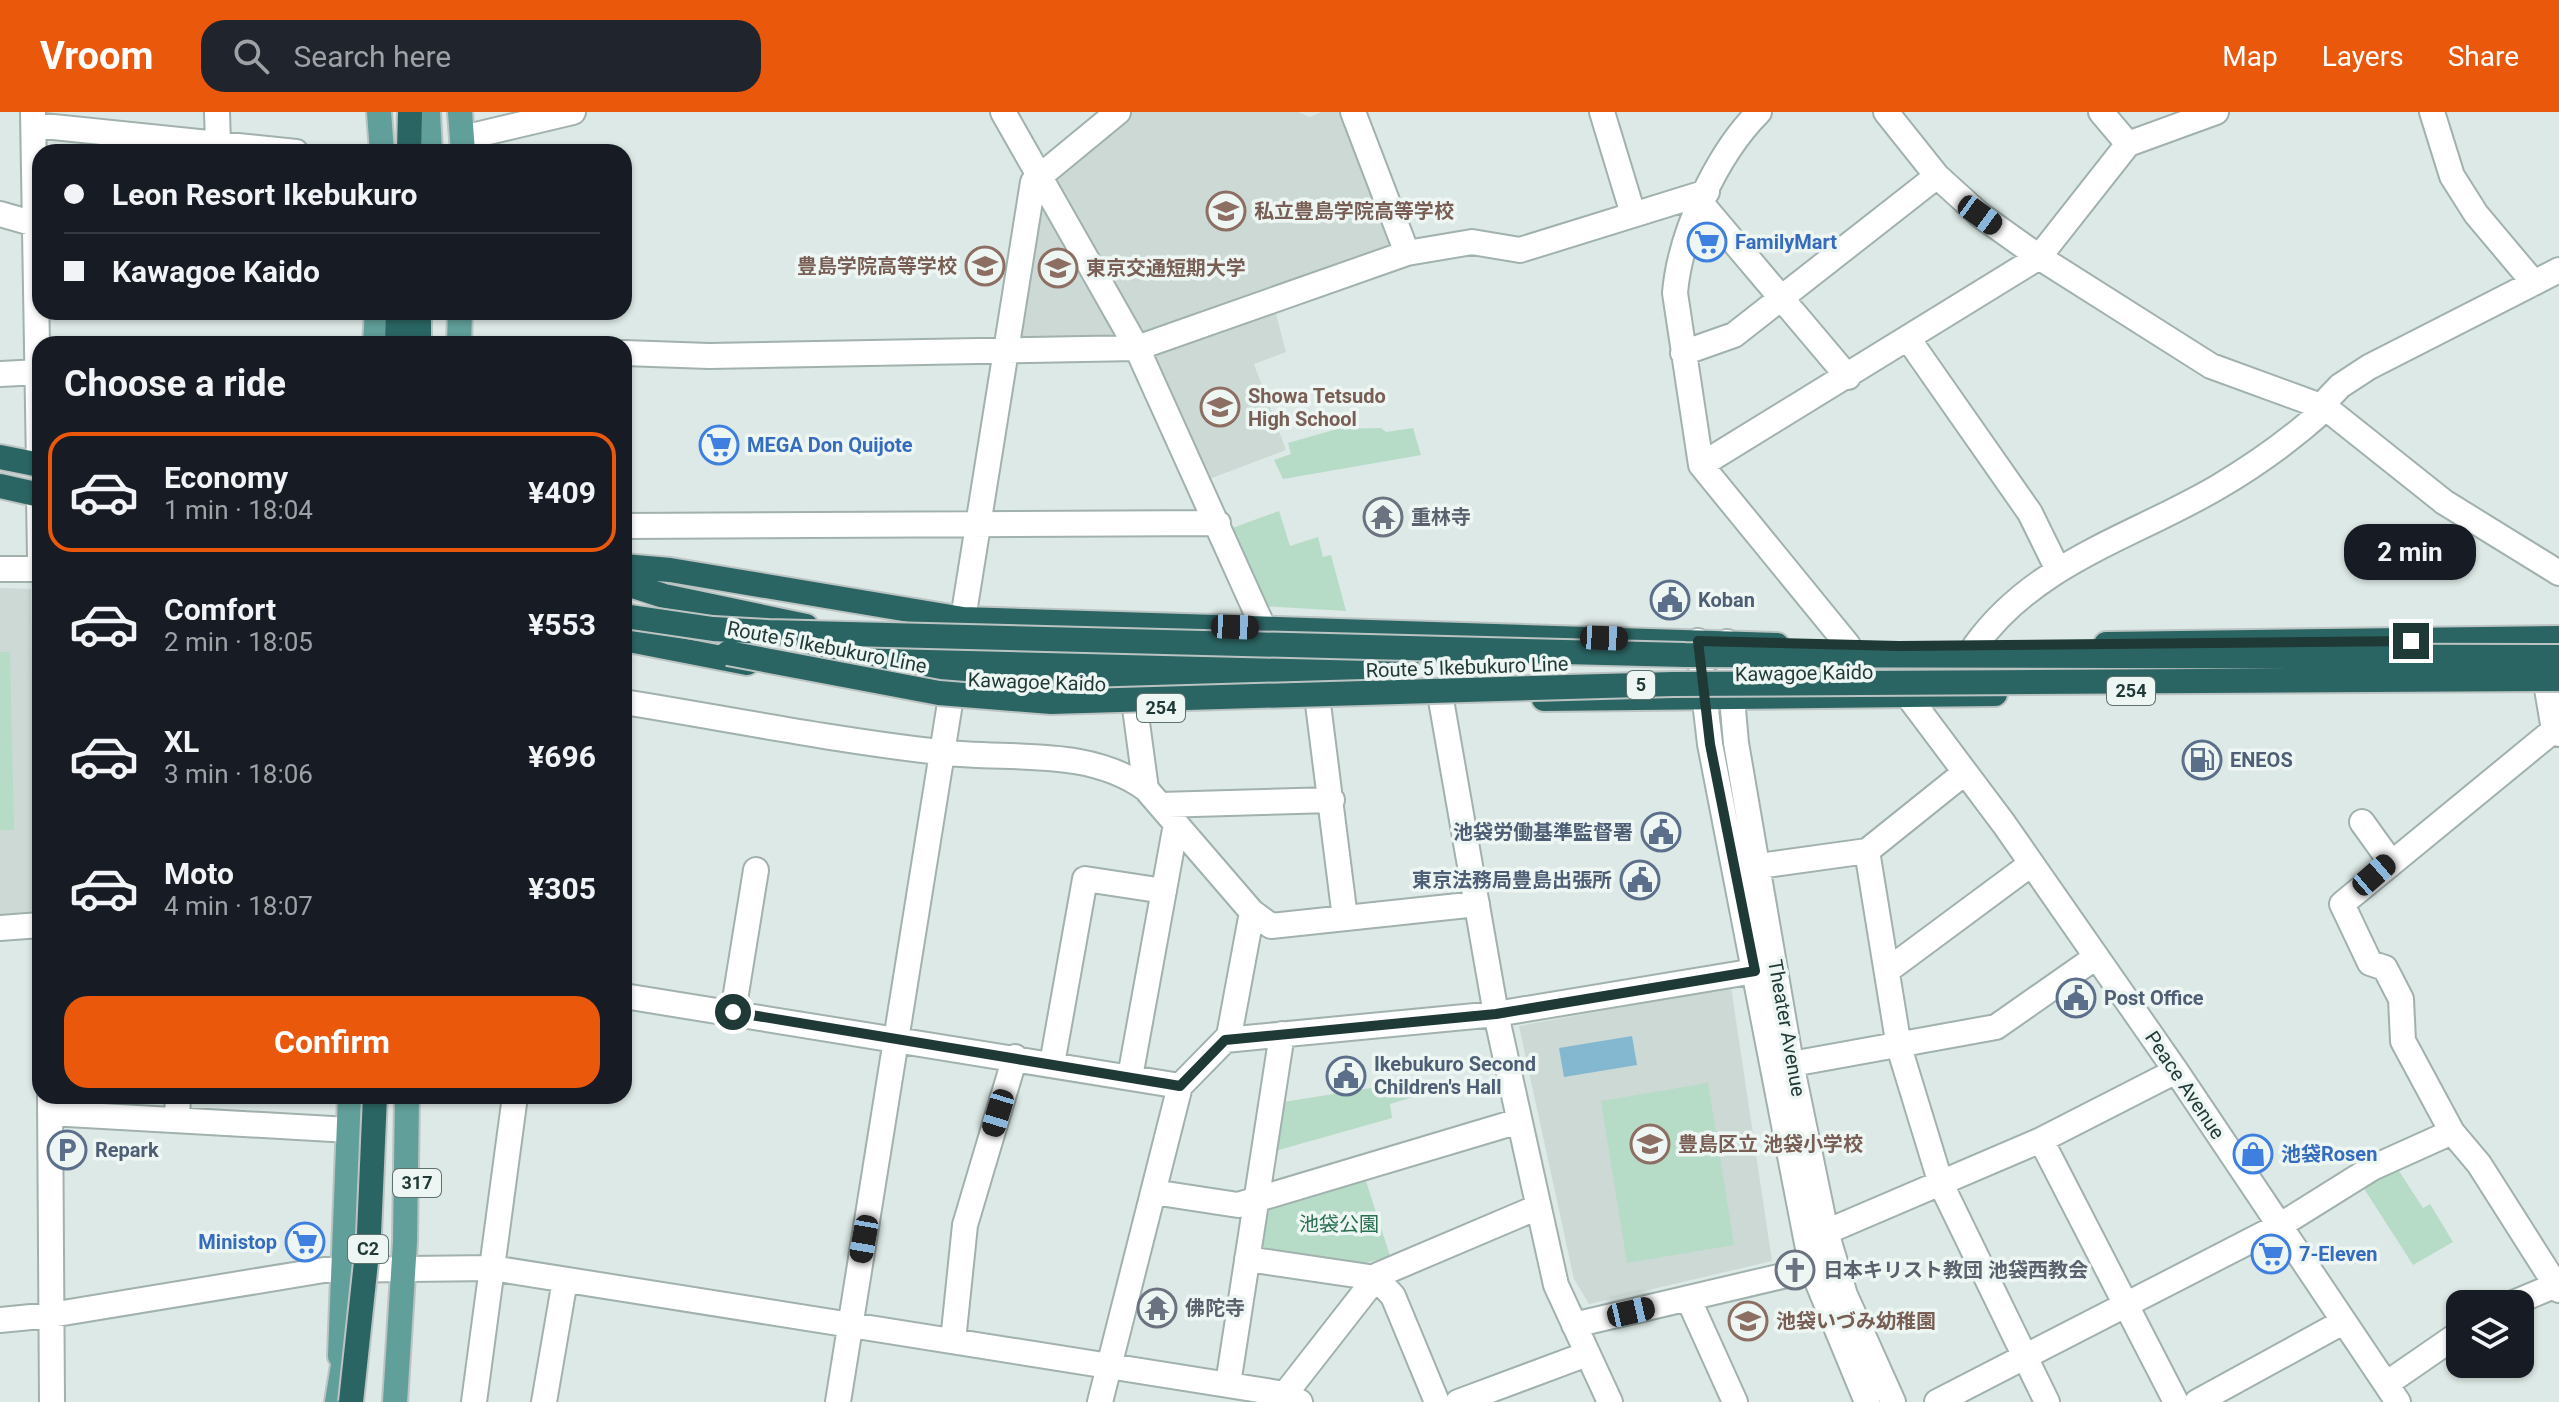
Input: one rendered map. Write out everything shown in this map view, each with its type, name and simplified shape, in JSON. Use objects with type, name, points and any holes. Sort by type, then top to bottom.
[{"type":"highway","points":[[409,144],[411,112]]},
{"type":"highway","points":[[411,112],[417,144]]},
{"type":"highway","points":[[0,457],[32,464]]},
{"type":"highway","points":[[0,486],[32,499]]},
{"type":"highway","name":"Kawagoe Kaido","points":[[632,567],[670,570],[963,619],[1263,627],[1691,648],[1727,642],[1975,646],[2559,638]]},
{"type":"highway","points":[[632,585],[737,613],[956,655],[1012,661],[1691,648]]},
{"type":"highway","name":"Route 5 Ikebukuro Line","points":[[632,617],[713,629],[768,632],[1691,648],[2559,657]]},
{"type":"highway","name":"Route 5 Ikebukuro Line","points":[[632,633],[881,682],[993,699],[1195,700],[1673,684],[2555,685]]},
{"type":"highway","name":"Kawagoe Kaido","points":[[632,641],[950,703],[990,707],[1135,708],[1441,700],[2555,685]]},
{"type":"highway","points":[[779,670],[851,654],[955,675],[1003,679],[1673,684]]},
{"type":"highway","name":"C2","points":[[346,1399],[373,1235],[377,1104]]},
{"type":"main road","points":[[379,112],[381,144]]},
{"type":"main road","points":[[391,112],[392,144]]},
{"type":"main road","points":[[428,112],[430,144]]},
{"type":"main road","points":[[460,112],[463,144]]},
{"type":"main road","name":"317","points":[[346,1399],[351,1268],[350,1104]]},
{"type":"main road","name":"317","points":[[351,1268],[363,1240],[366,1104]]},
{"type":"main road","name":"317","points":[[395,1402],[404,1267],[407,1104]]},
{"type":"main road","name":"317","points":[[404,1267],[415,1243],[422,1104]]},
{"type":"street","points":[[217,112],[218,144]]},
{"type":"street","points":[[466,144],[573,112]]},
{"type":"street","points":[[1003,112],[1137,348],[1263,627]]},
{"type":"street","points":[[963,619],[1033,182],[1118,112]]},
{"type":"street","points":[[1353,112],[1407,253]]},
{"type":"street","points":[[1602,112],[1633,214]]},
{"type":"street","points":[[1759,112],[1738,133],[1704,197],[1677,268],[1675,293],[1701,465],[1848,645]]},
{"type":"street","points":[[1886,112],[1937,176],[1980,215],[2039,257],[2211,366],[2323,407],[2444,502],[2559,573]]},
{"type":"street","points":[[2101,112],[2128,144]]},
{"type":"street","points":[[1701,465],[1909,340],[2039,257],[2128,144],[2216,112]]},
{"type":"street","points":[[2432,112],[2452,176],[2476,214],[2534,283]]},
{"type":"street","points":[[34,144],[34,119],[127,124],[181,144]]},
{"type":"street","points":[[1683,353],[1734,335],[1937,176]]},
{"type":"street","points":[[632,353],[709,356],[1137,348],[1407,253],[1472,242],[1520,250],[1633,214],[1704,197]]},
{"type":"street","points":[[1704,197],[1848,377]]},
{"type":"street","points":[[0,214],[32,223]]},
{"type":"street","points":[[1975,646],[1998,614],[2058,570],[2215,489],[2284,446],[2340,386],[2369,367],[2559,270]]},
{"type":"street","points":[[1909,340],[2030,513],[2058,570]]},
{"type":"street","points":[[0,374],[32,372]]},
{"type":"street","points":[[632,526],[978,527],[1218,523]]},
{"type":"street","points":[[0,569],[32,569]]},
{"type":"street","name":"Theater Avenue","points":[[1727,642],[1736,743],[1759,866],[1782,1065],[1812,1269],[1867,1402]]},
{"type":"street","name":"Theater Avenue","points":[[1691,648],[1755,971],[1845,1295],[1893,1402]]},
{"type":"street","points":[[2534,1296],[2557,1287],[2479,1164],[2452,1132],[2403,1041],[2401,999],[2385,968],[2370,963],[2342,904],[2390,861],[2556,732],[2555,685]]},
{"type":"street","name":"Peace Avenue","points":[[1908,696],[2176,1071],[2392,1393]]},
{"type":"street","points":[[1441,700],[1496,1014],[1556,1285],[1610,1402]]},
{"type":"street","points":[[632,703],[941,753],[1060,758],[1126,774],[1161,806],[1252,912],[1271,926],[1477,904]]},
{"type":"street","points":[[838,1402],[950,703]]},
{"type":"street","points":[[1318,704],[1345,918]]},
{"type":"street","points":[[1130,1077],[1164,891],[1161,806],[1135,708]]},
{"type":"street","points":[[1759,866],[1867,851],[1963,774]]},
{"type":"street","points":[[1161,806],[1332,800]]},
{"type":"street","points":[[2362,822],[2390,861]]},
{"type":"street","points":[[1867,851],[1899,1047],[1941,1184],[2047,1402]]},
{"type":"street","points":[[1888,970],[2031,864]]},
{"type":"street","points":[[733,1012],[756,870]]},
{"type":"street","points":[[1052,1064],[1085,879],[1164,891]]},
{"type":"street","points":[[1100,1402],[1180,1086],[1225,1040],[1252,912]]},
{"type":"street","points":[[0,928],[32,926]]},
{"type":"street","points":[[1782,1065],[1899,1047],[1996,1027],[2096,957]]},
{"type":"street","points":[[1225,1040],[1496,1014],[1755,971]]},
{"type":"street","points":[[632,997],[1180,1086]]},
{"type":"street","points":[[1228,1384],[1282,1034]]},
{"type":"street","points":[[953,1341],[965,1225],[1015,1057]]},
{"type":"street","points":[[1826,1232],[2041,1140],[2176,1071]]},
{"type":"street","points":[[474,1402],[514,1104]]},
{"type":"street","points":[[52,1402],[50,1105],[177,1108],[349,1130]]},
{"type":"street","points":[[1153,1192],[1238,1205],[1519,1121]]},
{"type":"street","points":[[1937,1402],[2279,1226],[2372,1168],[2452,1132]]},
{"type":"street","points":[[2041,1140],[2176,1402]]},
{"type":"street","points":[[0,1320],[51,1315],[351,1268],[492,1268],[1109,1364],[1228,1384],[1289,1399],[1376,1278],[1538,1207]]},
{"type":"street","points":[[1247,1259],[1376,1278],[1393,1296],[1437,1402]]},
{"type":"street","points":[[1574,1325],[1812,1269]]},
{"type":"street","points":[[544,1402],[565,1280]]},
{"type":"street","points":[[1688,1298],[1735,1402]]},
{"type":"street","points":[[2197,1402],[2343,1322]]},
{"type":"street","points":[[2392,1393],[2446,1345]]},
{"type":"street","points":[[1458,1402],[1587,1354]]},
{"type":"shaded area","name":"私立豊島学院高等学校","points":[[1131,112],[1298,112],[1310,117],[1321,112],[1343,112],[1397,245],[1143,336],[1049,177]]},
{"type":"shaded area","name":"東京交通短期大学","points":[[1041,199],[1126,336],[1018,343]]},
{"type":"shaded area","name":"Showa Tetsudo High School","points":[[1275,310],[1286,352],[1254,364],[1286,450],[1204,481],[1146,355]]},
{"type":"shaded area","points":[[0,588],[31,589],[32,910],[28,916],[0,918]]},
{"type":"shaded area","name":"豊島区立 池袋小学校","points":[[1731,987],[1772,1261],[1589,1304],[1574,1279],[1519,1026]]},
{"type":"green space","points":[[1381,428],[1386,432],[1413,428],[1421,455],[1283,479],[1274,460],[1291,454],[1288,443],[1337,429]]},
{"type":"green space","points":[[1279,511],[1290,546],[1318,537],[1323,557],[1331,555],[1346,611],[1260,606],[1227,530]]},
{"type":"green space","points":[[0,652],[10,652],[14,830],[0,830]]},
{"type":"green space","points":[[1415,1081],[1419,1095],[1390,1104],[1392,1118],[1275,1151],[1283,1102]]},
{"type":"green space","points":[[1708,1083],[1734,1245],[1627,1263],[1601,1101]]},
{"type":"green space","points":[[2397,1168],[2423,1208],[2430,1204],[2453,1242],[2413,1265],[2363,1187]]},
{"type":"green space","name":"池袋公園","points":[[1365,1178],[1390,1256],[1359,1265],[1267,1252],[1258,1240],[1265,1205]]},
{"type":"water","points":[[1632,1036],[1637,1065],[1564,1077],[1559,1048]]},
{"type":"place","name":"私立豊島学院高等学校","points":[[1226,211]]},
{"type":"place","name":"FamilyMart","points":[[1707,242]]},
{"type":"place","name":"豊島学院高等学校","points":[[985,266]]},
{"type":"place","name":"東京交通短期大学","points":[[1058,268]]},
{"type":"place","name":"Showa Tetsudo High School","points":[[1220,407]]},
{"type":"place","name":"MEGA Don Quijote","points":[[719,445]]},
{"type":"place","name":"重林寺","points":[[1383,517]]},
{"type":"place","name":"Koban","points":[[1670,600]]},
{"type":"place","name":"ENEOS","points":[[2202,760]]},
{"type":"place","name":"池袋労働基準監督署","points":[[1661,832]]},
{"type":"place","name":"東京法務局豊島出張所","points":[[1640,880]]},
{"type":"place","name":"Post Office","points":[[2076,998]]},
{"type":"place","name":"Ikebukuro Second Children's Hall","points":[[1346,1076]]},
{"type":"place","name":"豊島区立 池袋小学校","points":[[1650,1144]]},
{"type":"place","name":"Repark","points":[[67,1150]]},
{"type":"place","name":"池袋Rosen","points":[[2253,1154]]},
{"type":"place","name":"Ministop","points":[[305,1242]]},
{"type":"place","name":"7-Eleven","points":[[2271,1254]]},
{"type":"place","name":"日本キリスト教団 池袋西教会","points":[[1795,1270]]},
{"type":"place","name":"佛陀寺","points":[[1157,1308]]},
{"type":"place","name":"池袋いづみ幼稚園","points":[[1748,1321]]},
{"type":"route","points":[[733,1012],[1180,1086],[1225,1040],[1496,1014],[1755,971],[1710,744],[1698,641],[1899,646],[2411,641]]}]
